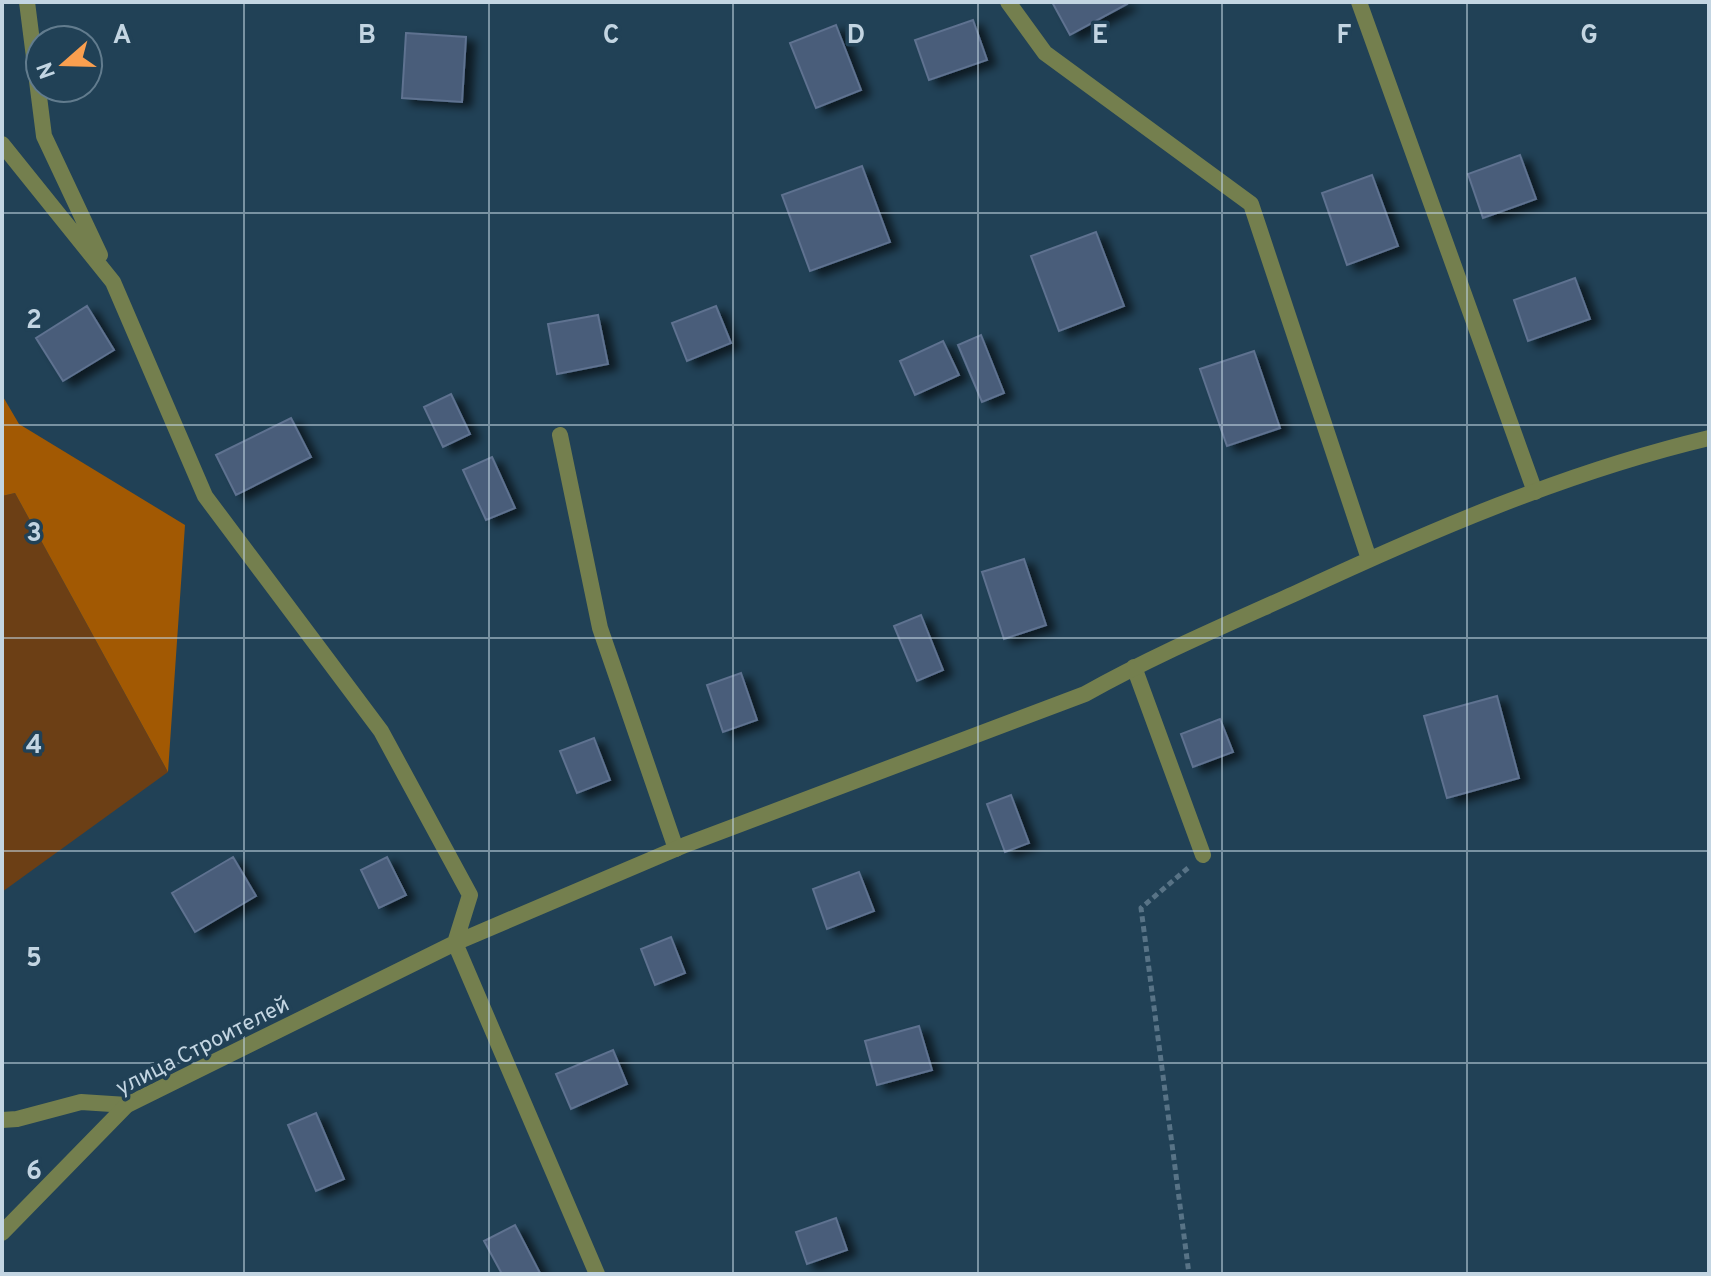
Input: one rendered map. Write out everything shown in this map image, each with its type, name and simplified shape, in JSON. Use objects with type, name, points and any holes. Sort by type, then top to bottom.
[{"type":"street","points":[[27,2],[44,136],[113,282],[205,496],[381,731],[470,895],[455,943],[597,1274]]},
{"type":"street","points":[[1008,2],[1045,53],[1251,204],[1369,559]]},
{"type":"street","points":[[1359,2],[1535,492]]},
{"type":"street","points":[[2,144],[113,282]]},
{"type":"street","points":[[560,435],[600,628],[676,849]]},
{"type":"street","name":"улица Строителей","points":[[2,1233],[127,1105],[455,943],[676,849],[1085,694],[1134,667],[1369,559],[1535,492],[1658,450],[1709,438]]},
{"type":"street","points":[[1134,667],[1203,855]]},
{"type":"street","points":[[2,1120],[81,1102],[127,1105]]},
{"type":"path","points":[[1189,1274],[1141,908],[1203,855]]},
{"type":"shaded area","points":[[2,395],[19,424],[185,525],[168,772],[15,493],[2,496]]},
{"type":"shaded area","points":[[15,493],[168,772],[2,892],[2,496]]},
{"type":"building","points":[[1052,2],[1126,2],[1127,4],[1070,35]]},
{"type":"building","points":[[973,20],[987,60],[929,80],[915,40]]},
{"type":"building","points":[[836,25],[861,90],[816,108],[790,43]]},
{"type":"building","points":[[406,33],[466,37],[462,102],[402,98]]},
{"type":"building","points":[[1520,155],[1536,199],[1483,218],[1468,174]]},
{"type":"building","points":[[862,166],[890,242],[810,271],[782,195]]},
{"type":"building","points":[[1372,175],[1398,246],[1347,265],[1322,193]]},
{"type":"building","points":[[1096,232],[1124,306],[1059,331],[1031,256]]},
{"type":"building","points":[[1575,278],[1590,319],[1528,341],[1514,300]]},
{"type":"building","points":[[87,306],[114,350],[63,381],[36,338]]},
{"type":"building","points":[[716,306],[731,343],[687,361],[672,323]]},
{"type":"building","points":[[598,315],[608,364],[557,374],[548,324]]},
{"type":"building","points":[[981,335],[1004,393],[982,402],[958,345]]},
{"type":"building","points":[[943,341],[959,375],[915,395],[900,361]]},
{"type":"building","points":[[1254,351],[1280,428],[1227,446],[1200,369]]},
{"type":"building","points":[[451,394],[470,434],[443,447],[424,407]]},
{"type":"building","points":[[291,418],[311,457],[236,495],[216,455]]},
{"type":"building","points":[[492,457],[515,508],[486,520],[463,470]]},
{"type":"building","points":[[1024,559],[1046,625],[1004,639],[982,572]]},
{"type":"building","points":[[921,615],[943,670],[917,681],[894,626]]},
{"type":"building","points":[[741,673],[757,720],[723,732],[707,685]]},
{"type":"building","points":[[1497,696],[1519,778],[1447,798],[1424,716]]},
{"type":"building","points":[[1220,719],[1233,752],[1193,767],[1181,734]]},
{"type":"building","points":[[594,738],[610,780],[577,793],[560,751]]},
{"type":"building","points":[[1011,795],[1029,843],[1005,852],[987,804]]},
{"type":"building","points":[[233,857],[256,896],[195,932],[172,893]]},
{"type":"building","points":[[387,857],[406,895],[379,908],[361,870]]},
{"type":"building","points":[[859,872],[874,911],[827,929],[813,889]]},
{"type":"building","points":[[671,937],[685,973],[655,985],[641,949]]},
{"type":"building","points":[[919,1026],[932,1070],[877,1085],[865,1041]]},
{"type":"building","points":[[613,1050],[627,1084],[571,1109],[556,1074]]},
{"type":"building","points":[[316,1113],[344,1179],[316,1191],[288,1125]]},
{"type":"building","points":[[836,1218],[847,1250],[807,1264],[796,1232]]},
{"type":"building","points":[[515,1225],[538,1274],[502,1274],[484,1241]]}]
